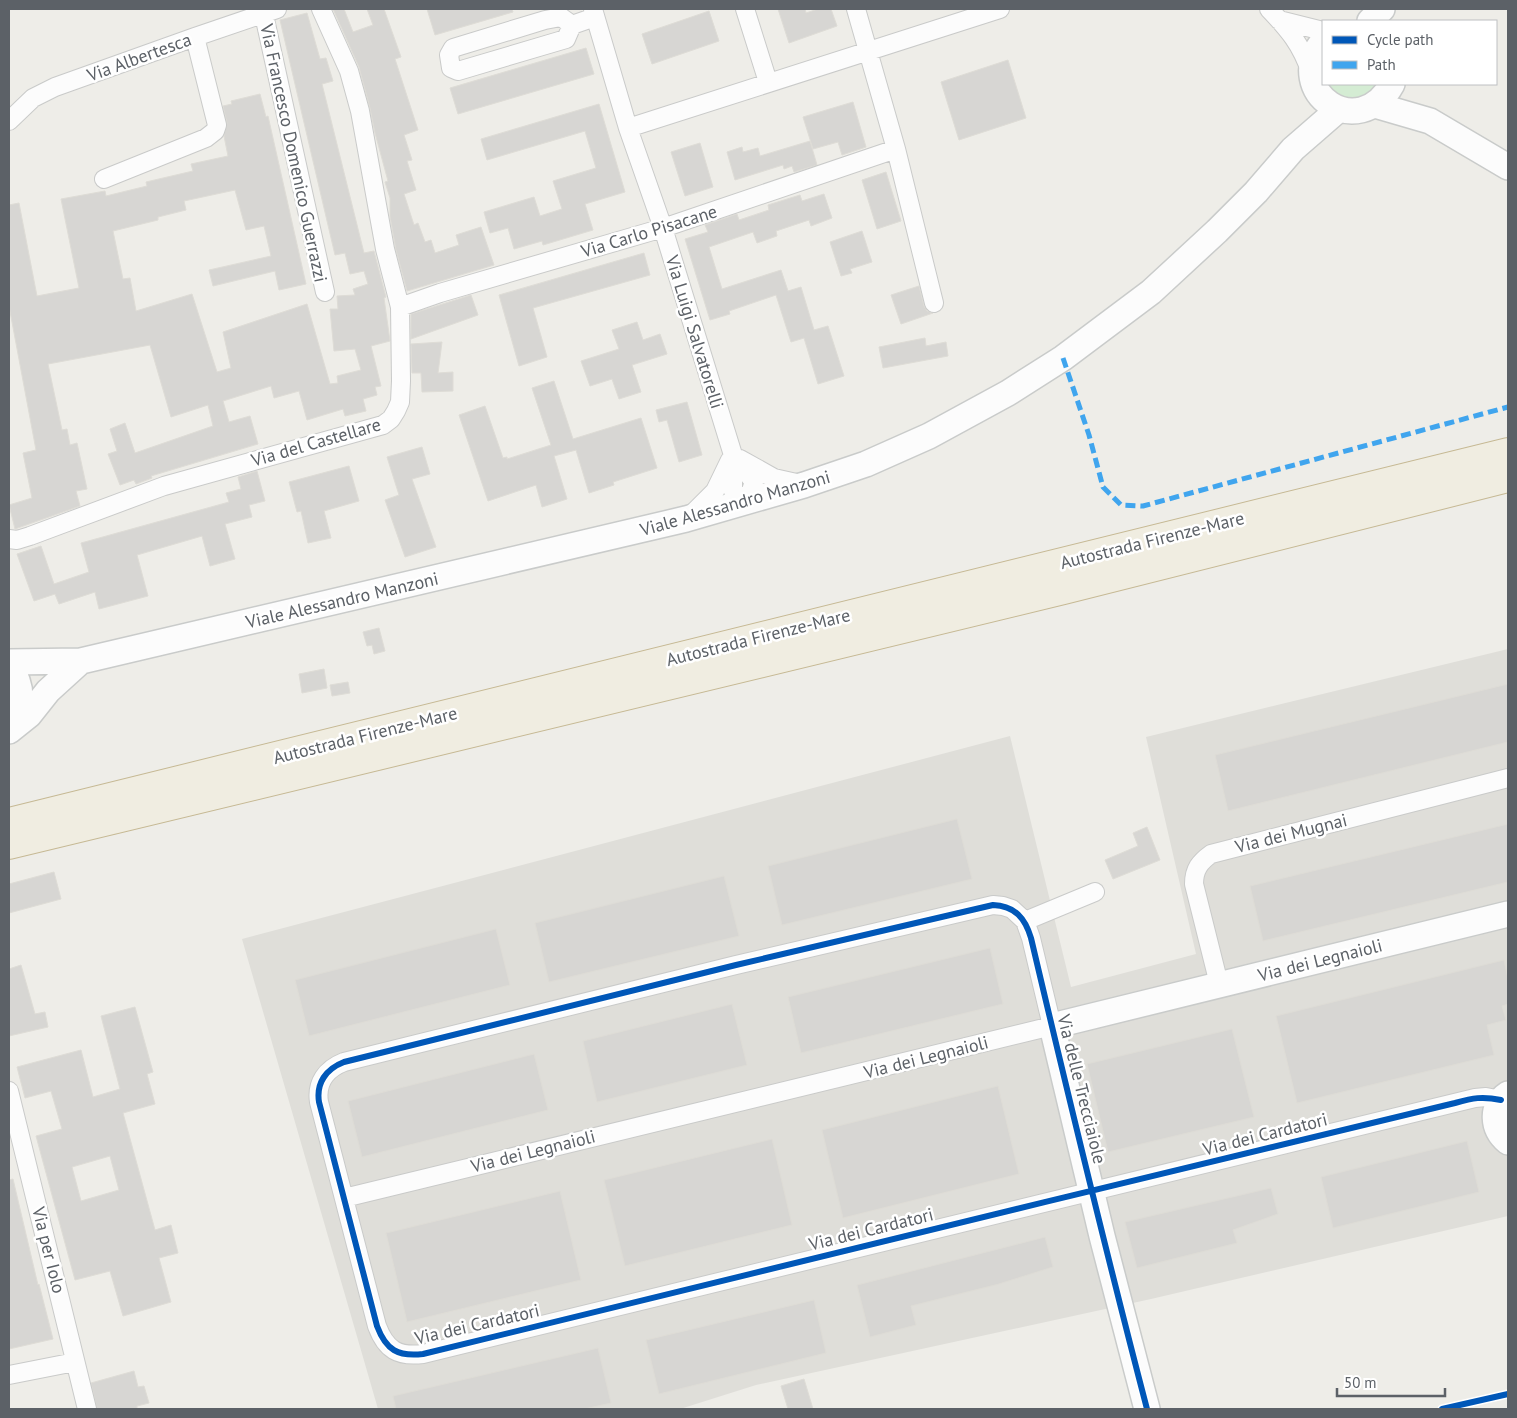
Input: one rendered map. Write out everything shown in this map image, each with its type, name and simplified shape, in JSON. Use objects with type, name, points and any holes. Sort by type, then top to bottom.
[{"type":"highway","name":"Autostrada Firenze-Mare","points":[[9,822],[1508,452]]},
{"type":"highway","name":"Autostrada Firenze-Mare","points":[[9,845],[1064,590],[1508,478]]},
{"type":"street","name":"Via del Castellare","points":[[9,539],[17,540],[30,536],[164,486],[383,425],[391,419],[396,411],[400,402],[401,381],[400,307],[385,249],[360,111],[349,71],[321,9]]},
{"type":"street","points":[[745,9],[768,82]]},
{"type":"street","points":[[856,9],[896,149],[934,303]]},
{"type":"street","points":[[628,128],[1000,9]]},
{"type":"street","points":[[1371,20],[1382,9]]},
{"type":"street","name":"Via Albertesca","points":[[9,121],[33,98],[56,87],[195,36],[271,12]]},
{"type":"street","name":"Via Francesco Domenico Guerrazzi","points":[[271,12],[325,292]]},
{"type":"street","points":[[572,25],[561,17],[453,48],[449,55],[450,68],[458,71],[566,38],[572,25],[594,13]]},
{"type":"street","name":"Via Luigi Salvatorelli","points":[[594,13],[628,128],[663,228],[732,455],[732,490],[747,502]]},
{"type":"street","points":[[1274,14],[1322,31]]},
{"type":"street","points":[[1274,14],[1294,36],[1304,53],[1314,85],[1330,103],[1352,111],[1364,110],[1375,105],[1391,85]]},
{"type":"street","points":[[510,31],[515,54]]},
{"type":"street","points":[[104,179],[206,138],[215,131],[217,125],[195,36]]},
{"type":"street","points":[[1311,73],[1312,60],[1322,42]]},
{"type":"street","points":[[1401,85],[1404,92],[1430,121]]},
{"type":"street","name":"Viale Alessandro Manzoni","points":[[9,662],[81,661],[686,519],[804,485],[866,464],[929,436],[1008,394],[1063,358],[1151,292],[1256,192],[1330,103]]},
{"type":"street","points":[[1375,105],[1401,111],[1430,121],[1508,167]]},
{"type":"street","name":"Via Carlo Pisacane","points":[[400,307],[440,293],[663,228],[896,149]]},
{"type":"street","points":[[686,519],[715,491],[732,455],[774,478],[804,485]]},
{"type":"street","points":[[9,731],[29,714],[48,691],[81,661]]},
{"type":"street","points":[[9,666],[14,673],[21,697],[20,709],[9,731]]},
{"type":"street","name":"Via dei Mugnai","points":[[1219,984],[1194,884],[1194,875],[1197,867],[1211,854],[1508,778]]},
{"type":"street","points":[[1025,922],[1095,892]]},
{"type":"street","name":"Via dei Cardatori","points":[[1025,922],[1012,910],[1003,906],[993,905],[727,968],[334,1066],[320,1082],[318,1092],[380,1334],[390,1348],[399,1353],[410,1355],[432,1351],[1476,1098],[1486,1097],[1501,1103]]},
{"type":"street","name":"Via dei Legnaioli","points":[[344,1198],[1508,914]]},
{"type":"street","name":"Via delle Trecciaiole","points":[[1025,922],[1146,1409]]},
{"type":"street","name":"Via per Iolo","points":[[9,1091],[87,1409]]},
{"type":"street","points":[[1501,1103],[1496,1129],[1508,1142]]},
{"type":"street","points":[[9,1375],[74,1362]]},
{"type":"shaded area","points":[[1508,649],[1508,1216],[1151,1299],[756,1385],[680,1409],[378,1409],[242,939],[1010,736],[1071,987],[1196,954],[1146,737]]},
{"type":"green space","points":[[1325,85],[1381,85],[1375,94],[1346,102]]},
{"type":"building","points":[[333,9],[344,9],[353,32],[373,25],[367,9],[384,9],[401,57],[395,59],[418,130],[404,135],[412,160],[407,161],[416,190],[404,194],[414,225],[418,223],[425,242],[431,240],[435,253],[459,245],[456,235],[481,227],[494,265],[407,291],[396,250],[390,216],[390,198],[385,182],[388,181],[370,108],[359,67]]},
{"type":"building","points":[[427,9],[512,9],[513,12],[435,35]]},
{"type":"building","points":[[778,9],[805,9],[806,13],[818,9],[831,9],[837,26],[789,43]]},
{"type":"building","points":[[709,11],[719,41],[652,64],[642,34]]},
{"type":"building","points":[[307,13],[320,59],[326,58],[333,81],[322,84],[364,253],[374,251],[386,297],[384,298],[390,341],[371,346],[381,386],[375,387],[377,395],[363,399],[366,411],[345,416],[343,409],[307,420],[299,391],[274,398],[271,386],[223,401],[229,422],[250,416],[258,444],[151,476],[152,478],[136,484],[134,480],[120,485],[108,454],[117,451],[110,429],[125,423],[135,453],[213,426],[208,405],[171,417],[150,345],[48,364],[62,430],[67,429],[70,445],[77,443],[87,489],[76,491],[80,506],[15,529],[9,505],[32,498],[23,453],[36,450],[9,306],[9,205],[19,203],[37,296],[79,288],[61,199],[105,191],[106,196],[147,186],[146,182],[193,171],[191,164],[228,156],[224,136],[227,123],[223,106],[232,104],[231,101],[260,94],[266,117],[268,116],[306,284],[279,290],[275,271],[213,286],[209,270],[271,256],[264,226],[246,230],[235,190],[184,201],[186,210],[158,217],[158,220],[113,231],[123,279],[130,278],[136,311],[192,294],[217,372],[231,368],[223,332],[307,304],[330,384],[338,383],[337,376],[361,370],[355,349],[334,351],[330,309],[338,309],[337,296],[355,295],[353,289],[368,284],[364,271],[350,274],[345,253],[335,255],[280,20]]},
{"type":"building","points":[[586,48],[594,74],[458,114],[450,88]]},
{"type":"building","points":[[1008,60],[1026,118],[959,140],[941,82]]},
{"type":"building","points":[[853,102],[866,147],[842,155],[838,142],[813,149],[803,117]]},
{"type":"building","points":[[599,104],[625,192],[585,204],[593,230],[543,245],[542,241],[514,249],[508,228],[490,233],[484,212],[534,197],[540,216],[562,209],[553,181],[596,168],[585,131],[487,160],[481,139]]},
{"type":"building","points":[[810,141],[817,165],[794,172],[792,166],[784,169],[783,165],[735,180],[727,152],[742,147],[743,152],[758,148],[760,156]]},
{"type":"building","points":[[700,143],[713,187],[685,196],[671,152]]},
{"type":"building","points":[[886,172],[901,221],[877,229],[862,180]]},
{"type":"building","points":[[824,194],[832,218],[811,226],[809,220],[776,231],[777,236],[757,243],[753,232],[709,247],[722,289],[781,270],[788,291],[801,287],[814,330],[828,326],[844,376],[818,384],[804,338],[791,342],[776,295],[729,311],[730,314],[710,320],[685,239],[708,232],[705,225],[737,214],[739,220],[769,210],[768,205],[800,195],[802,201]]},
{"type":"building","points":[[862,231],[872,262],[850,269],[852,273],[841,276],[830,242]]},
{"type":"building","points":[[644,253],[650,275],[533,308],[547,357],[519,366],[499,295]]},
{"type":"building","points":[[919,286],[924,306],[927,311],[933,313],[901,324],[891,295]]},
{"type":"building","points":[[471,295],[478,315],[411,339],[411,314]]},
{"type":"building","points":[[637,322],[643,340],[660,334],[667,354],[632,365],[641,392],[619,399],[612,379],[590,386],[581,361],[619,349],[612,330]]},
{"type":"building","points":[[925,338],[926,346],[946,342],[948,356],[883,368],[879,347]]},
{"type":"building","points":[[442,342],[438,373],[453,372],[453,391],[422,392],[421,373],[412,373],[411,344]]},
{"type":"building","points":[[554,381],[573,439],[641,418],[657,468],[613,482],[614,485],[589,493],[576,450],[554,456],[567,499],[542,507],[536,485],[488,501],[459,415],[485,406],[503,458],[507,457],[507,459],[551,445],[532,388]]},
{"type":"building","points":[[687,402],[702,455],[679,462],[667,420],[659,422],[656,410]]},
{"type":"building","points":[[422,447],[430,474],[412,479],[436,547],[405,557],[385,500],[399,495],[387,457]]},
{"type":"building","points":[[349,466],[359,501],[324,511],[331,538],[308,543],[301,511],[297,512],[289,482]]},
{"type":"building","points":[[257,471],[265,501],[249,505],[252,517],[225,524],[235,559],[210,566],[202,536],[137,555],[148,596],[99,609],[95,592],[59,604],[55,594],[34,601],[17,554],[41,546],[54,584],[89,572],[81,543],[229,502],[226,493],[241,489],[238,477]]},
{"type":"building","points":[[379,628],[385,651],[374,654],[372,645],[367,646],[363,632]]},
{"type":"building","points":[[324,669],[327,688],[302,693],[299,674]]},
{"type":"building","points":[[348,682],[350,693],[332,696],[330,685]]},
{"type":"building","points":[[1508,684],[1508,742],[1228,811],[1215,755]]},
{"type":"building","points":[[957,819],[972,879],[782,925],[768,866]]},
{"type":"building","points":[[1508,824],[1508,882],[1263,941],[1250,886]]},
{"type":"building","points":[[1147,827],[1160,860],[1113,879],[1105,860],[1138,846],[1133,833]]},
{"type":"building","points":[[54,872],[61,899],[9,913],[9,884]]},
{"type":"building","points":[[724,876],[739,936],[549,982],[535,923]]},
{"type":"building","points":[[496,929],[510,985],[309,1036],[295,980]]},
{"type":"building","points":[[990,948],[1003,1004],[801,1053],[788,997]]},
{"type":"building","points":[[1504,960],[1508,979],[1508,1004],[1502,1006],[1506,1020],[1487,1025],[1494,1055],[1297,1103],[1276,1016]]},
{"type":"building","points":[[21,965],[35,1014],[45,1012],[48,1027],[9,1036],[9,969]]},
{"type":"building","points":[[732,1004],[747,1065],[597,1102],[583,1041]]},
{"type":"building","points":[[135,1007],[153,1072],[147,1074],[155,1104],[123,1113],[155,1230],[171,1225],[178,1253],[159,1258],[171,1302],[123,1316],[110,1271],[75,1280],[36,1136],[62,1129],[51,1091],[25,1098],[17,1067],[81,1050],[93,1097],[120,1089],[101,1016]],"holes":[[[110,1156],[119,1190],[81,1201],[72,1167]]]},
{"type":"building","points":[[1232,1029],[1254,1117],[1108,1152],[1087,1064]]},
{"type":"building","points":[[534,1054],[548,1110],[362,1157],[348,1101]]},
{"type":"building","points":[[998,1086],[1019,1174],[843,1218],[822,1130]]},
{"type":"building","points":[[772,1139],[792,1225],[625,1266],[604,1180]]},
{"type":"building","points":[[1467,1141],[1479,1192],[1333,1228],[1321,1177]]},
{"type":"building","points":[[13,1179],[53,1339],[9,1349],[9,1180]]},
{"type":"building","points":[[1271,1188],[1278,1214],[1233,1230],[1237,1243],[1137,1268],[1125,1222]]},
{"type":"building","points":[[560,1191],[581,1280],[407,1322],[386,1233]]},
{"type":"building","points":[[1045,1237],[1053,1267],[999,1284],[911,1306],[916,1325],[870,1337],[857,1285]]},
{"type":"building","points":[[814,1300],[826,1353],[659,1394],[646,1340]]},
{"type":"building","points":[[598,1348],[611,1403],[584,1409],[396,1409],[393,1396]]},
{"type":"building","points":[[134,1371],[138,1387],[144,1386],[149,1403],[137,1406],[137,1409],[97,1409],[91,1383]]},
{"type":"building","points":[[804,1379],[813,1409],[788,1409],[781,1386]]},
{"type":"marked path","points":[[1063,358],[1089,435],[1103,487],[1121,505],[1143,506],[1508,407]]},
{"type":"cycle path","points":[[1147,1409],[1102,1232],[1087,1174],[1031,938],[1022,919],[1018,914],[1007,908],[993,905],[736,965],[344,1062],[327,1073],[321,1083],[318,1095],[319,1102],[377,1326],[384,1341],[394,1350],[414,1355],[423,1354],[1068,1196],[1197,1165],[1455,1103],[1467,1100],[1478,1098],[1501,1100]]},
{"type":"cycle path","points":[[1442,1409],[1508,1394]]}]
